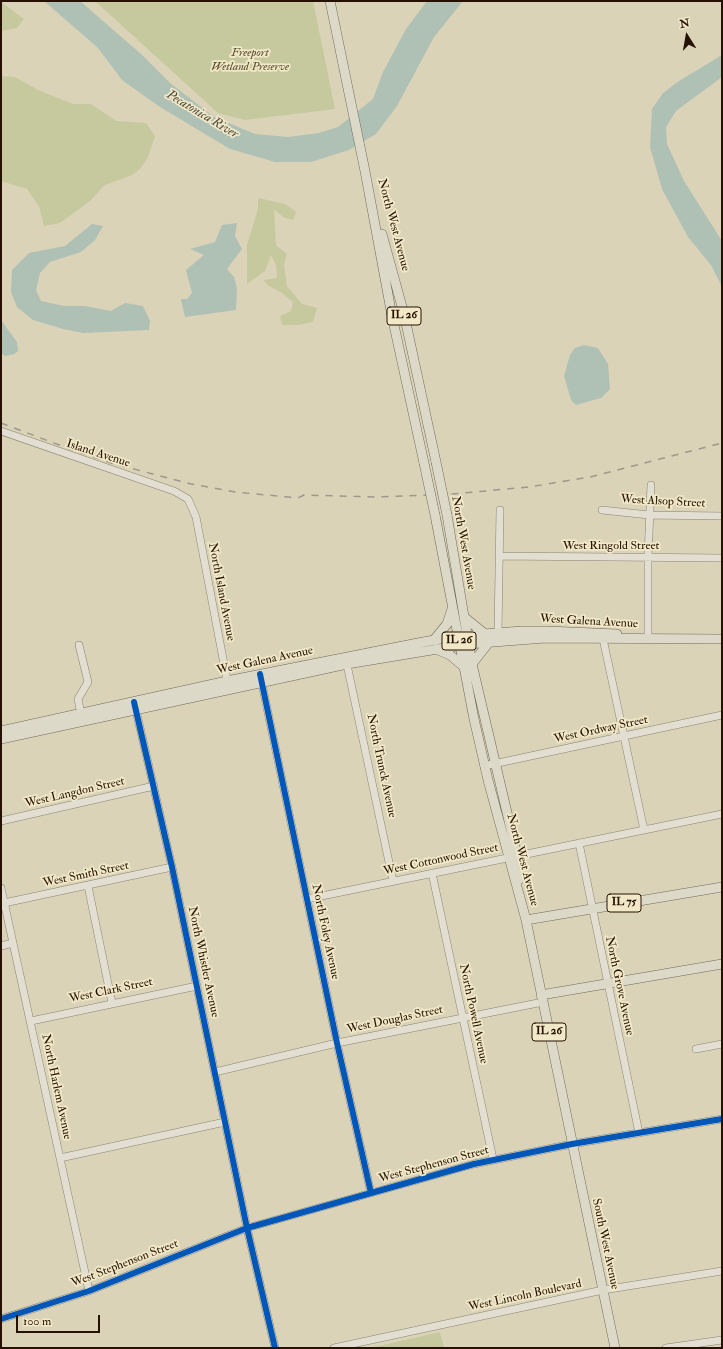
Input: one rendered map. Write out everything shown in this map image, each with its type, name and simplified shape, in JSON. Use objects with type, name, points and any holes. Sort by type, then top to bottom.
[{"type":"main road","name":"North West Avenue","points":[[330,1],[365,171],[392,316],[435,515],[453,608],[463,640],[484,766],[513,856]]},
{"type":"main road","name":"North West Avenue","points":[[365,171],[404,314],[436,462],[447,515],[464,617],[463,640]]},
{"type":"main road","points":[[453,608],[447,624],[435,644],[450,655],[468,665],[488,638],[464,617]]},
{"type":"main road","name":"West Galena Avenue","points":[[488,638],[498,633],[547,631],[603,636],[722,639]]},
{"type":"main road","name":"West Galena Avenue","points":[[1,739],[228,685],[346,660],[435,644],[488,638],[603,636]]},
{"type":"main road","name":"North West Avenue","points":[[468,665],[494,764],[572,1144]]},
{"type":"main road","name":"West Galena Avenue","points":[[1,731],[82,714],[135,706]]},
{"type":"main road","name":"IL 75","points":[[526,920],[722,887]]},
{"type":"main road","name":"West Douglas Street","points":[[542,999],[608,984],[722,964]]},
{"type":"main road","name":"South West Avenue","points":[[572,1144],[615,1348]]},
{"type":"street","name":"Island Avenue","points":[[1,432],[174,491],[188,499]]},
{"type":"street","points":[[648,638],[648,557],[651,485]]},
{"type":"street","name":"North Island Avenue","points":[[188,499],[196,517],[228,685]]},
{"type":"street","points":[[498,633],[500,510]]},
{"type":"street","name":"West Alsop Street","points":[[602,510],[649,515],[722,516]]},
{"type":"street","name":"West Ringold Street","points":[[499,556],[722,558]]},
{"type":"street","points":[[603,636],[644,830]]},
{"type":"street","points":[[79,645],[88,682],[78,700],[82,714]]},
{"type":"street","name":"North Trunck Avenue","points":[[346,660],[393,881]]},
{"type":"street","name":"North Foley Avenue","points":[[261,678],[337,1043],[371,1193]]},
{"type":"street","name":"North Whistler Avenue","points":[[135,706],[172,867],[247,1228],[275,1348]]},
{"type":"street","name":"West Ordway Street","points":[[484,766],[722,715]]},
{"type":"street","name":"West Langdon Street","points":[[1,821],[154,786]]},
{"type":"street","name":"West Cottonwood Street","points":[[307,899],[722,814]]},
{"type":"street","name":"North Grove Avenue","points":[[579,843],[591,909],[640,1133]]},
{"type":"street","name":"West Smith Street","points":[[4,903],[172,867]]},
{"type":"street","name":"North Powell Avenue","points":[[432,873],[493,1159]]},
{"type":"street","points":[[88,886],[112,1003]]},
{"type":"street","name":"North Harlem Avenue","points":[[1,888],[89,1291]]},
{"type":"street","points":[[1,946],[13,944]]},
{"type":"street","name":"West Clark Street","points":[[30,1021],[197,986]]},
{"type":"street","name":"West Douglas Street","points":[[215,1072],[337,1043],[462,1018],[542,999]]},
{"type":"street","points":[[696,1049],[722,1044]]},
{"type":"street","name":"West Stephenson Street","points":[[1,1319],[89,1291],[247,1228],[493,1159],[722,1119]]},
{"type":"street","points":[[60,1158],[225,1122]]},
{"type":"street","name":"West Lincoln Boulevard","points":[[334,1348],[603,1290],[722,1271]]},
{"type":"street","points":[[666,1348],[722,1340]]},
{"type":"green space","name":"Freeport Wetland Preserve","points":[[95,1],[313,1],[335,109],[245,120],[218,113]]},
{"type":"green space","points":[[1,2],[24,19],[17,28],[1,31]]},
{"type":"green space","points":[[1,76],[15,77],[38,90],[73,104],[91,104],[116,121],[146,123],[155,136],[148,157],[140,169],[132,175],[105,185],[90,201],[60,223],[44,226],[39,206],[27,189],[1,181]]},
{"type":"green space","points":[[258,198],[285,204],[296,212],[293,220],[283,217],[274,209],[276,245],[287,254],[284,264],[287,286],[302,304],[317,308],[313,322],[298,325],[282,325],[280,316],[291,311],[293,302],[282,293],[269,286],[263,280],[277,278],[276,265],[271,255],[265,271],[247,284],[247,245],[258,209]]},
{"type":"green space","points":[[440,1332],[444,1348],[370,1348]]},
{"type":"water","name":"Pecatonica River","points":[[44,1],[80,1],[141,54],[170,83],[214,117],[255,134],[288,137],[319,133],[338,127],[373,99],[383,72],[406,29],[427,1],[463,1],[434,37],[397,106],[376,134],[349,150],[311,162],[275,162],[230,149],[160,107],[122,80],[98,48]]},
{"type":"water","points":[[722,55],[722,77],[676,111],[666,127],[667,144],[684,181],[722,241],[722,287],[711,265],[688,237],[662,189],[650,147],[652,109],[663,93],[679,81]]},
{"type":"water","points":[[237,223],[235,236],[242,249],[227,269],[234,277],[237,288],[236,310],[185,317],[181,299],[187,299],[192,293],[186,270],[204,255],[190,249],[215,242],[222,225]]},
{"type":"water","points":[[92,224],[103,226],[95,240],[81,252],[50,262],[40,273],[36,290],[41,301],[64,306],[85,306],[111,311],[125,303],[143,306],[150,321],[149,330],[83,333],[33,320],[17,307],[11,292],[12,270],[29,253],[65,246]]},
{"type":"water","points":[[1,320],[17,342],[18,351],[14,354],[5,356],[1,353]]},
{"type":"water","points":[[584,345],[598,348],[608,364],[610,389],[601,398],[576,405],[571,400],[564,376],[570,355],[575,348]]},
{"type":"railway","points":[[1,423],[111,463],[191,484],[235,492],[298,498],[304,495],[376,497],[452,494],[529,487],[590,477],[722,443]]},
{"type":"cycle path","points":[[260,674],[337,1043],[371,1193]]},
{"type":"cycle path","points":[[134,702],[172,867],[247,1228],[275,1348]]},
{"type":"cycle path","points":[[1,1319],[89,1291],[247,1228],[474,1164],[572,1144],[722,1119]]}]
